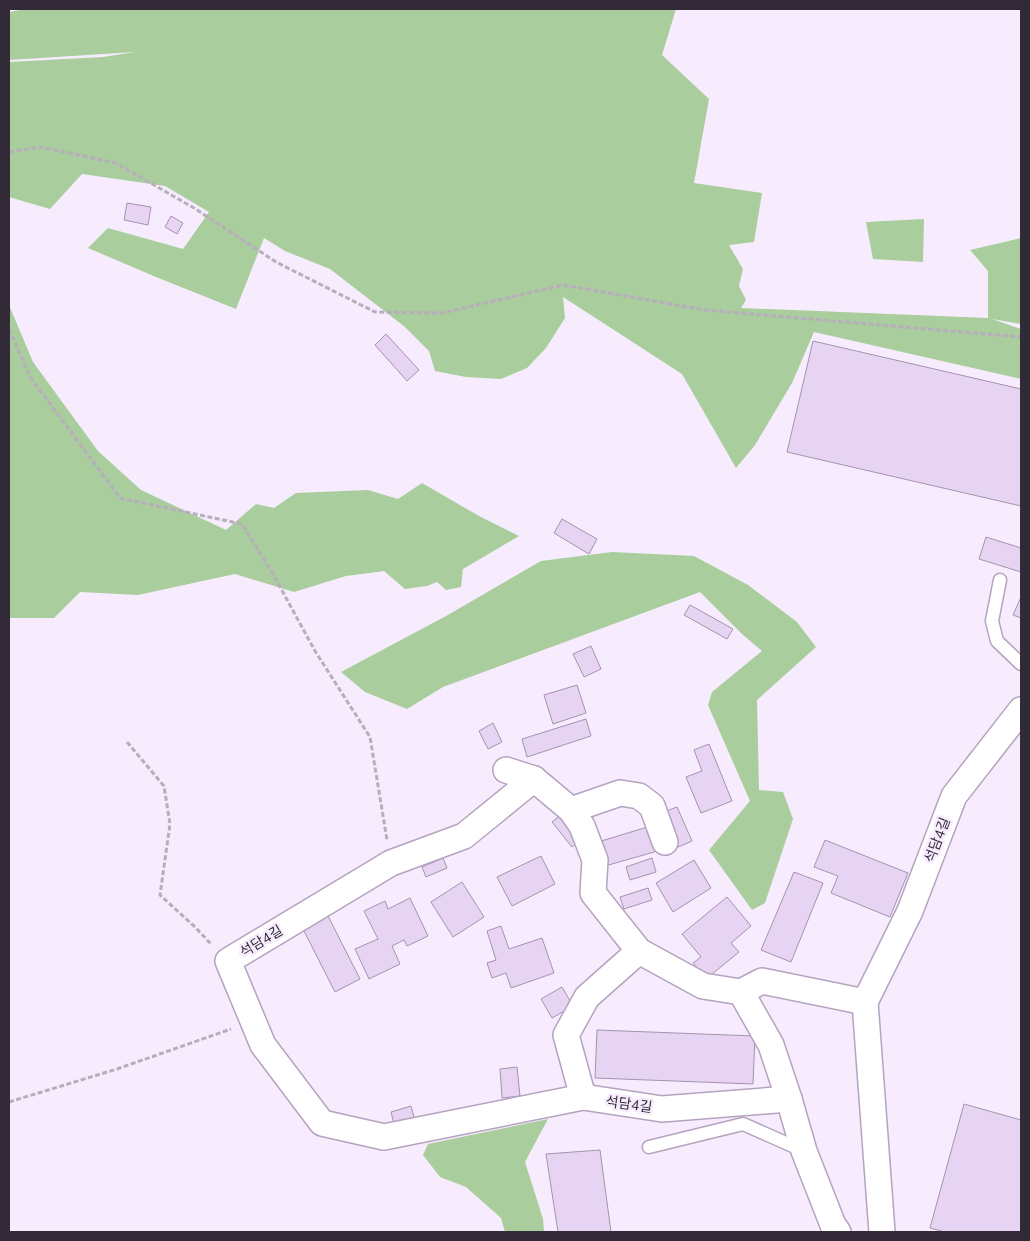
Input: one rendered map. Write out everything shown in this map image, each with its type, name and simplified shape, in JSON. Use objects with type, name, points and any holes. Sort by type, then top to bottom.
[{"type":"street","name":"석담4길","points":[[865,1002],[910,911],[954,796],[1021,710]]},
{"type":"street","points":[[506,770],[534,779],[571,810],[582,826],[595,860],[593,893],[639,951],[703,986],[741,992],[762,981],[865,1002],[882,1232]]},
{"type":"street","name":"석담4길","points":[[534,779],[464,836],[390,863],[228,961],[263,1045],[322,1122],[384,1137],[583,1097],[662,1109],[790,1099]]},
{"type":"street","points":[[571,810],[620,793],[639,796],[652,806],[666,842]]},
{"type":"street","points":[[583,1097],[566,1035],[586,997],[639,951]]},
{"type":"street","points":[[741,992],[770,1046],[790,1099],[804,1151],[833,1225],[838,1232]]},
{"type":"lane","points":[[1000,580],[992,621],[997,641],[1021,664]]},
{"type":"lane","points":[[649,1147],[743,1124],[804,1151]]},
{"type":"path","points":[[9,152],[41,147],[116,163],[194,208],[276,262],[375,312],[442,313],[563,285],[705,310],[1021,337]]},
{"type":"path","points":[[9,329],[31,378],[120,498],[242,524],[274,574],[315,651],[370,737],[390,863]]},
{"type":"path","points":[[127,742],[164,786],[170,824],[160,895],[196,927],[228,961]]},
{"type":"path","points":[[9,1102],[117,1069],[253,1021]]},
{"type":"green space","points":[[26,9],[676,9],[662,55],[709,99],[694,183],[762,193],[754,242],[729,245],[743,269],[739,286],[746,300],[741,308],[988,318],[988,271],[970,250],[1021,238],[1021,324],[992,319],[1021,329],[1021,379],[814,332],[792,383],[755,445],[736,468],[682,374],[563,297],[565,318],[546,348],[527,368],[501,379],[466,377],[435,371],[429,351],[405,327],[330,269],[285,251],[264,238],[236,309],[88,248],[108,228],[183,249],[209,212],[165,186],[82,174],[50,209],[9,197],[9,62],[103,57],[135,52],[9,60],[9,12]]},
{"type":"green space","points":[[924,219],[923,262],[873,259],[866,222]]},
{"type":"green space","points":[[9,305],[33,362],[98,451],[141,490],[226,530],[256,504],[274,508],[296,493],[368,490],[398,499],[422,483],[479,516],[519,536],[463,569],[461,587],[446,590],[437,582],[427,586],[405,589],[384,571],[346,576],[294,592],[235,574],[138,595],[80,592],[54,618],[9,618]]},
{"type":"green space","points":[[612,552],[694,556],[748,585],[797,622],[816,647],[757,700],[759,790],[783,792],[793,819],[765,903],[752,910],[709,850],[750,801],[708,705],[712,692],[762,651],[700,592],[443,687],[407,709],[365,692],[341,672],[446,616],[541,561]]},
{"type":"green space","points":[[548,1119],[525,1162],[543,1219],[544,1232],[505,1232],[501,1218],[466,1187],[440,1177],[423,1155],[428,1144]]},
{"type":"building","points":[[127,203],[151,207],[148,225],[124,220]]},
{"type":"building","points":[[171,216],[183,223],[177,234],[165,227]]},
{"type":"building","points":[[386,334],[419,370],[407,381],[375,345]]},
{"type":"building","points":[[813,341],[1021,389],[1021,506],[787,452]]},
{"type":"building","points":[[562,519],[597,539],[589,554],[554,533]]},
{"type":"building","points":[[986,537],[1021,548],[1021,572],[979,559]]},
{"type":"building","points":[[1021,597],[1021,618],[1013,615]]},
{"type":"building","points":[[690,605],[733,629],[727,639],[684,615]]},
{"type":"building","points":[[591,646],[601,669],[584,677],[573,654]]},
{"type":"building","points":[[577,685],[586,713],[553,724],[544,695]]},
{"type":"building","points":[[586,719],[591,736],[527,757],[522,739]]},
{"type":"building","points":[[493,723],[502,742],[488,749],[479,731]]},
{"type":"building","points":[[709,744],[732,801],[701,813],[686,777],[702,771],[694,750]]},
{"type":"building","points":[[677,807],[692,841],[676,848],[661,813]]},
{"type":"building","points":[[561,815],[581,839],[572,847],[552,822]]},
{"type":"building","points":[[654,825],[661,850],[605,866],[598,842]]},
{"type":"building","points":[[825,840],[908,873],[890,917],[831,893],[838,876],[814,867]]},
{"type":"building","points":[[541,856],[555,884],[512,906],[497,877]]},
{"type":"building","points":[[443,858],[447,868],[426,877],[422,867]]},
{"type":"building","points":[[652,858],[656,872],[630,880],[626,867]]},
{"type":"building","points":[[694,860],[711,888],[673,912],[656,883]]},
{"type":"building","points":[[794,872],[823,883],[791,962],[761,950]]},
{"type":"building","points":[[462,882],[484,917],[453,937],[431,902]]},
{"type":"building","points":[[648,888],[652,900],[624,909],[620,897]]},
{"type":"building","points":[[727,897],[751,926],[731,943],[739,952],[706,979],[693,963],[701,957],[682,934]]},
{"type":"building","points":[[410,898],[428,936],[407,946],[404,940],[392,946],[400,964],[369,979],[355,949],[378,939],[364,911],[385,901],[388,909]]},
{"type":"building","points":[[328,916],[360,979],[335,992],[303,929]]},
{"type":"building","points":[[501,926],[509,949],[542,938],[554,973],[511,988],[506,973],[492,978],[487,963],[496,960],[487,931]]},
{"type":"building","points":[[562,987],[573,1006],[552,1018],[541,999]]},
{"type":"building","points":[[597,1030],[755,1036],[753,1084],[595,1078]]},
{"type":"building","points":[[517,1067],[520,1096],[502,1098],[500,1069]]},
{"type":"building","points":[[964,1104],[1021,1120],[1021,1232],[945,1232],[930,1228]]},
{"type":"building","points":[[411,1106],[414,1117],[394,1124],[391,1112]]},
{"type":"building","points":[[600,1150],[611,1232],[558,1232],[546,1154]]}]
